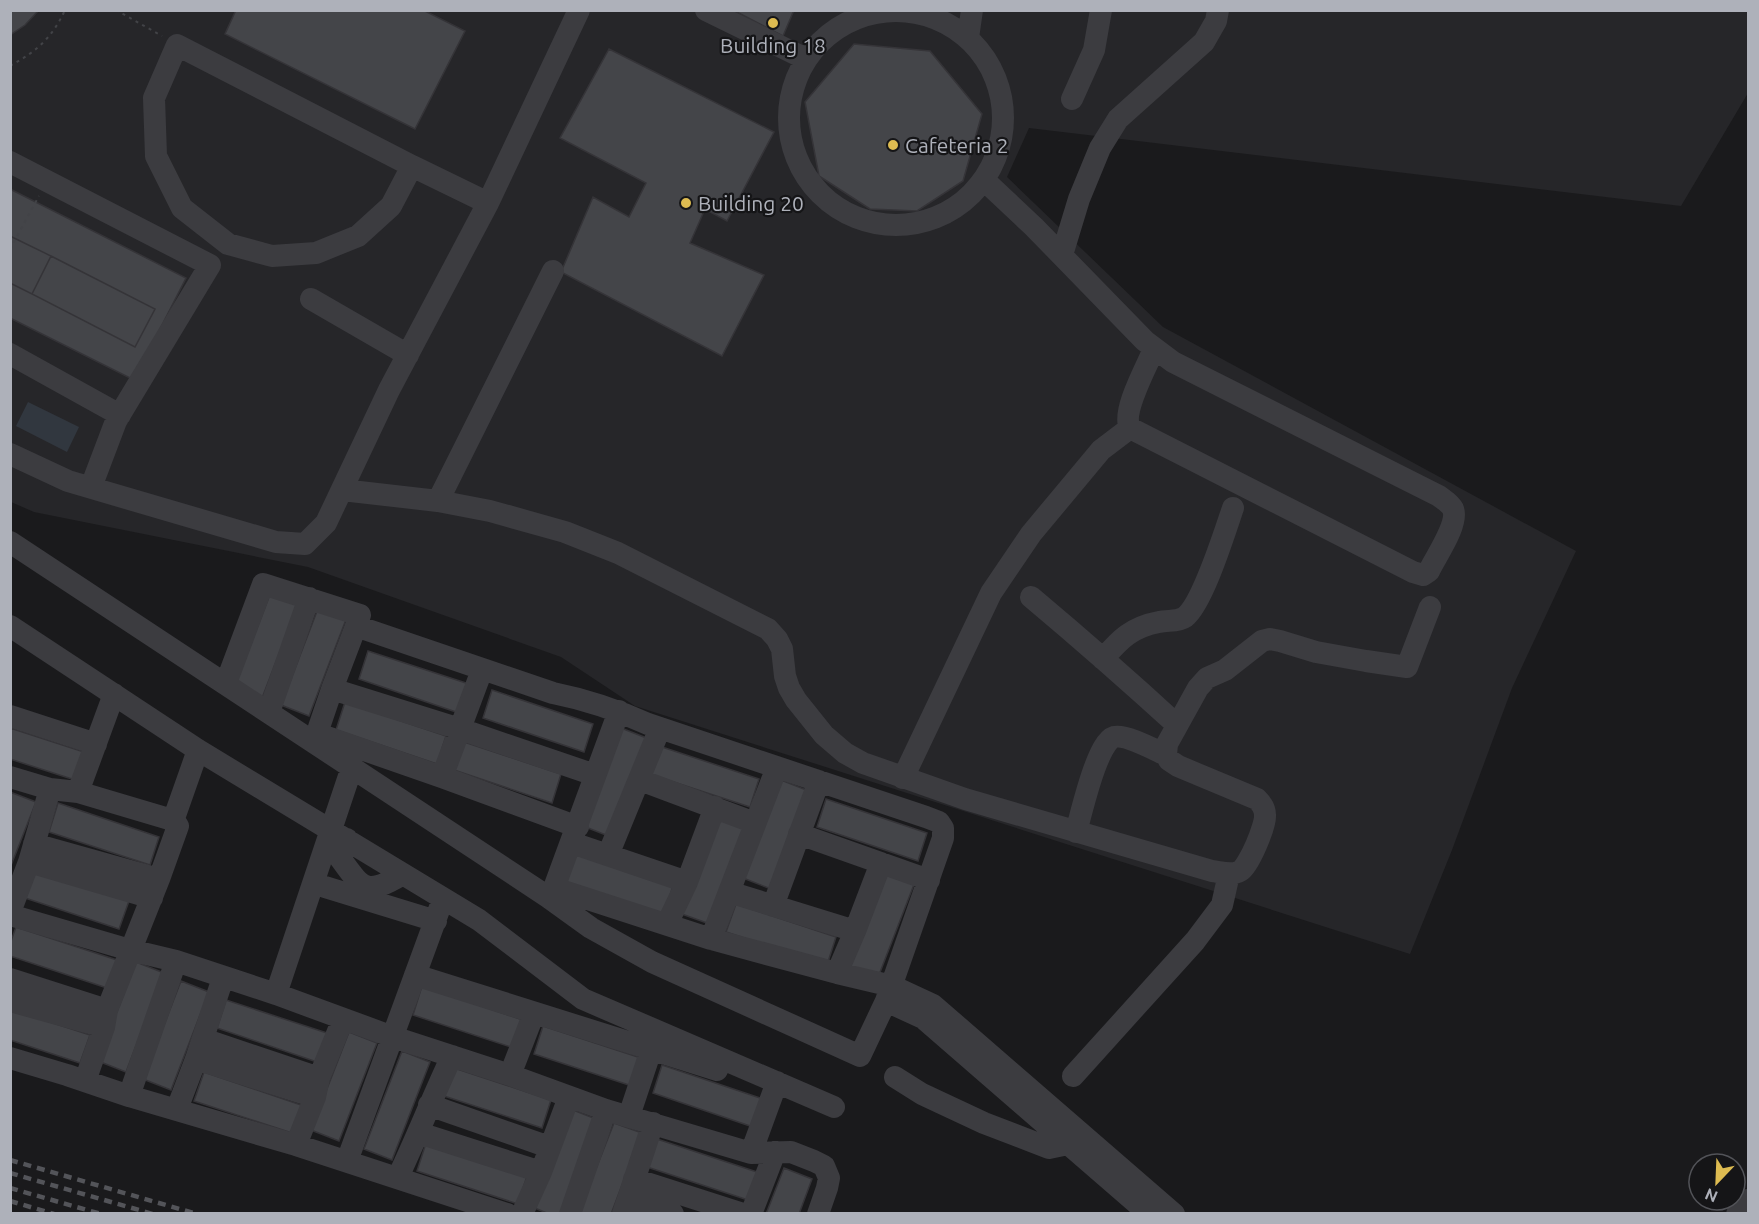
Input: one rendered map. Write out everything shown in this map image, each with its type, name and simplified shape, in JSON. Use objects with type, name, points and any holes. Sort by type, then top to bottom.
[{"type":"street","points":[[10,454],[68,481],[276,542],[305,544],[326,523],[408,355],[488,203],[579,10]]},
{"type":"street","points":[[706,10],[806,59]]},
{"type":"street","points":[[968,38],[972,10]]},
{"type":"street","points":[[1072,99],[1094,50],[1101,10]]},
{"type":"street","points":[[1062,255],[1078,199],[1100,148],[1118,119],[1204,42],[1216,21],[1218,10]]},
{"type":"street","points":[[890,11],[938,15],[968,38],[978,50],[991,69],[1000,91],[1003,106],[1003,129],[998,152],[984,180],[962,203],[935,218],[920,222],[904,225],[872,222],[843,211],[830,202],[808,179],[792,143],[790,103],[796,81],[806,59],[822,40],[842,25],[858,18],[890,11]]},
{"type":"street","points":[[412,166],[391,206],[358,236],[316,253],[272,256],[228,244],[182,208],[156,156],[154,98],[177,45],[488,203]]},
{"type":"street","points":[[10,162],[210,265]]},
{"type":"street","points":[[984,180],[1062,255],[1154,349],[1173,362],[1439,496],[1452,507],[1454,518],[1452,526],[1429,571],[1423,575],[1419,574],[1130,428],[1127,423],[1128,413],[1154,349]]},
{"type":"street","points":[[91,487],[120,415],[210,265],[228,244]]},
{"type":"street","points":[[438,501],[553,271]]},
{"type":"street","points":[[311,299],[408,355]]},
{"type":"street","points":[[10,354],[120,415]]},
{"type":"street","points":[[903,778],[991,593],[1031,534],[1101,450],[1130,428]]},
{"type":"street","points":[[342,490],[438,501],[490,511],[565,532],[618,553],[755,621],[768,629],[777,639],[782,649],[785,676],[789,688],[824,735],[845,753],[863,763],[903,778],[1076,832],[1229,874],[1240,871],[1248,864],[1266,816],[1263,805],[1257,799],[1178,766],[1166,755],[1124,738],[1113,737],[1102,749],[1095,766],[1076,832]]},
{"type":"street","points":[[1103,659],[1128,633],[1148,624],[1167,620],[1178,621],[1186,616],[1192,609],[1211,571],[1233,508]]},
{"type":"street","points":[[10,542],[269,712],[316,738],[352,767],[551,893],[591,928],[652,962],[860,1056],[889,993],[929,880],[943,838],[944,828],[939,822],[660,728],[584,699],[553,693],[356,626]]},
{"type":"street","points":[[226,683],[263,584],[360,615],[316,738]]},
{"type":"street","points":[[1031,597],[1087,643],[1177,725]]},
{"type":"street","points":[[269,712],[309,598]]},
{"type":"street","points":[[1166,755],[1167,744],[1198,688],[1207,678],[1225,670],[1262,641],[1270,639],[1316,652],[1407,667],[1430,607]]},
{"type":"street","points":[[10,626],[198,750],[479,920],[583,999],[834,1107]]},
{"type":"street","points":[[442,777],[482,670]]},
{"type":"street","points":[[332,689],[595,775]]},
{"type":"street","points":[[78,792],[114,694]]},
{"type":"street","points":[[551,893],[575,835],[619,711]]},
{"type":"street","points":[[10,716],[96,744]]},
{"type":"street","points":[[608,855],[660,728]]},
{"type":"street","points":[[316,738],[442,777],[575,835],[608,855],[687,882]]},
{"type":"street","points":[[173,821],[198,750]]},
{"type":"street","points":[[276,994],[339,834],[352,767]]},
{"type":"street","points":[[711,939],[777,767]]},
{"type":"street","points":[[10,777],[50,789],[78,792],[173,821],[178,826],[130,950],[84,1081]]},
{"type":"street","points":[[639,780],[755,823]]},
{"type":"street","points":[[773,906],[819,781]]},
{"type":"street","points":[[50,789],[10,914],[130,950],[176,961],[606,1110],[751,1153],[791,1152],[824,1166],[829,1178],[818,1214]]},
{"type":"street","points":[[667,924],[687,882],[715,807]]},
{"type":"street","points":[[339,834],[340,858],[358,883],[368,888],[385,885],[403,874]]},
{"type":"street","points":[[800,834],[929,880]]},
{"type":"street","points":[[31,853],[155,889]]},
{"type":"street","points":[[837,973],[881,863]]},
{"type":"street","points":[[1073,1076],[1195,941],[1222,905],[1229,874]]},
{"type":"street","points":[[325,887],[436,921]]},
{"type":"street","points":[[729,892],[855,932]]},
{"type":"street","points":[[551,893],[837,973],[889,993],[933,1005],[1054,1121],[1174,1214]]},
{"type":"street","points":[[347,1161],[443,899]]},
{"type":"street","points":[[129,1096],[176,961]]},
{"type":"street","points":[[415,975],[750,1080]]},
{"type":"street","points":[[177,1109],[223,978]]},
{"type":"street","points":[[10,979],[106,1019]]},
{"type":"street","points":[[10,1001],[106,1019]]},
{"type":"street","points":[[510,1075],[534,1013]]},
{"type":"street","points":[[296,1145],[343,1019]]},
{"type":"street","points":[[199,1049],[317,1088]]},
{"type":"street","points":[[629,1116],[651,1050]]},
{"type":"street","points":[[398,1177],[452,1056]]},
{"type":"street","points":[[10,1058],[398,1177],[507,1214]]},
{"type":"street","points":[[895,1077],[922,1094],[984,1123],[1049,1148],[1068,1144]]},
{"type":"street","points":[[751,1153],[777,1082]]},
{"type":"street","points":[[522,1214],[542,1172],[549,1147],[569,1097]]},
{"type":"street","points":[[429,1105],[549,1147]]},
{"type":"street","points":[[570,1214],[606,1110]]},
{"type":"street","points":[[1054,1121],[1068,1144],[1149,1214]]},
{"type":"street","points":[[628,1197],[653,1124]]},
{"type":"street","points":[[419,1133],[542,1172]]},
{"type":"street","points":[[751,1214],[775,1152]]},
{"type":"street","points":[[628,1197],[673,1214]]},
{"type":"street","points":[[628,1197],[743,1214]]},
{"type":"street","points":[[1737,1214],[1749,1200]]},
{"type":"path","points":[[10,66],[34,52],[58,26],[65,10]]},
{"type":"path","points":[[116,10],[177,45]]},
{"type":"path","points":[[10,249],[47,182]]},
{"type":"shaded area","points":[[11,11],[1748,11],[1748,93],[1681,206],[1029,128],[1007,177],[1163,327],[1576,551],[1512,688],[1452,850],[1410,954],[635,706],[561,657],[308,567],[34,512],[11,502]]},
{"type":"shaded area","points":[[28,402],[79,427],[67,452],[16,426]]},
{"type":"building","points":[[10,10],[39,10],[25,25],[10,35]]},
{"type":"building","points":[[236,10],[423,10],[465,31],[415,129],[225,34]]},
{"type":"building","name":"Building 18","points":[[733,10],[794,10],[783,36]]},
{"type":"building","name":"Cafeteria 2","points":[[854,44],[930,51],[982,114],[963,181],[917,211],[870,209],[819,176],[805,102]]},
{"type":"building","name":"Building 20","points":[[609,49],[774,132],[727,221],[705,209],[690,243],[764,275],[722,356],[561,272],[593,197],[629,217],[646,183],[560,138]]},
{"type":"building","points":[[10,189],[186,278],[134,380],[10,318]]},
{"type":"building","points":[[10,236],[51,256],[32,294],[10,283]]},
{"type":"building","points":[[51,256],[155,309],[135,347],[32,294]]},
{"type":"building","points":[[272,589],[300,600],[262,698],[234,688]]},
{"type":"building","points":[[319,606],[347,617],[309,716],[281,705]]},
{"type":"building","points":[[368,651],[469,684],[459,713],[359,679]]},
{"type":"building","points":[[492,690],[593,724],[584,752],[483,718]]},
{"type":"building","points":[[345,702],[446,736],[437,764],[336,730]]},
{"type":"building","points":[[10,728],[84,752],[75,780],[10,759]]},
{"type":"building","points":[[621,728],[649,739],[611,837],[583,826]]},
{"type":"building","points":[[461,741],[561,774],[552,803],[451,769]]},
{"type":"building","points":[[659,746],[759,779],[750,807],[649,774]]},
{"type":"building","points":[[781,780],[809,791],[771,889],[743,878]]},
{"type":"building","points":[[10,792],[36,802],[10,868]]},
{"type":"building","points":[[826,799],[927,833],[918,861],[817,827]]},
{"type":"building","points":[[58,803],[159,837],[150,865],[49,832]]},
{"type":"building","points":[[717,814],[745,825],[707,923],[679,913]]},
{"type":"building","points":[[572,853],[673,886],[664,914],[563,881]]},
{"type":"building","points":[[28,868],[129,901],[119,929],[19,896]]},
{"type":"building","points":[[887,871],[915,882],[877,980],[849,969]]},
{"type":"building","points":[[736,904],[836,937],[827,965],[726,932]]},
{"type":"building","points":[[16,927],[117,960],[107,988],[10,956],[10,944]]},
{"type":"building","points":[[136,962],[164,973],[126,1072],[98,1061]]},
{"type":"building","points":[[181,981],[209,992],[171,1090],[143,1079]]},
{"type":"building","points":[[422,986],[523,1020],[514,1048],[413,1015]]},
{"type":"building","points":[[226,1000],[327,1033],[317,1062],[217,1028]]},
{"type":"building","points":[[10,1009],[90,1035],[80,1063],[10,1040]]},
{"type":"building","points":[[543,1026],[644,1059],[635,1087],[534,1054]]},
{"type":"building","points":[[349,1032],[377,1043],[339,1141],[311,1130]]},
{"type":"building","points":[[402,1051],[430,1062],[392,1160],[364,1149]]},
{"type":"building","points":[[662,1065],[763,1099],[753,1127],[653,1093]]},
{"type":"building","points":[[451,1067],[551,1100],[542,1128],[441,1095]]},
{"type":"building","points":[[204,1072],[304,1106],[295,1134],[194,1101]]},
{"type":"building","points":[[568,1108],[596,1119],[560,1214],[549,1214],[530,1206]]},
{"type":"building","points":[[614,1123],[642,1133],[611,1214],[578,1214]]},
{"type":"building","points":[[657,1139],[757,1172],[748,1200],[647,1167]]},
{"type":"building","points":[[426,1143],[527,1176],[518,1204],[417,1171]]},
{"type":"building","points":[[784,1168],[812,1179],[799,1214],[766,1214]]},
{"type":"railway","points":[[10,1160],[197,1214]]},
{"type":"railway","points":[[10,1173],[153,1214]]},
{"type":"railway","points":[[10,1188],[101,1214]]},
{"type":"railway","points":[[10,1201],[54,1214]]},
{"type":"place","name":"Building 18","points":[[773,23]]},
{"type":"place","name":"Cafeteria 2","points":[[893,145]]},
{"type":"place","name":"Building 20","points":[[686,203]]}]
